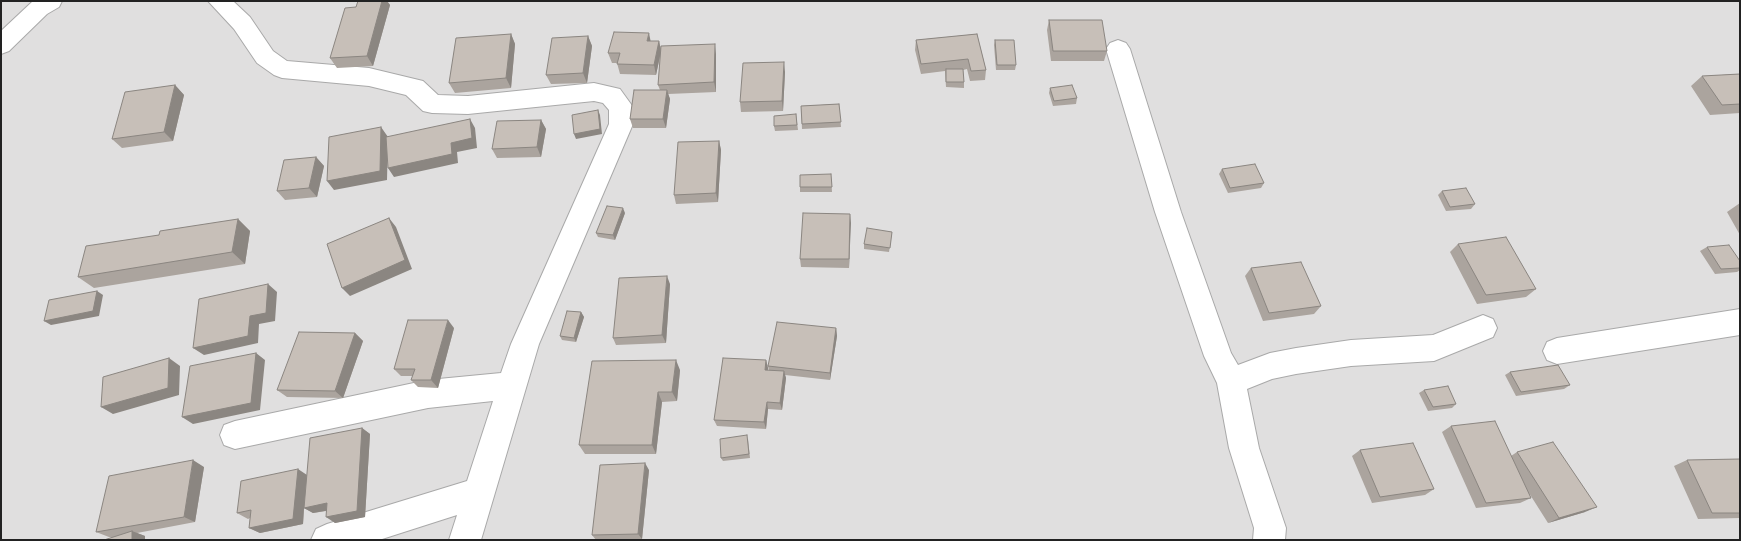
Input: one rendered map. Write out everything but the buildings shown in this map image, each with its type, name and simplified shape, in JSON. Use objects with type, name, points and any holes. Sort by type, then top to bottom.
[{"type":"street","points":[[1,46],[40,8],[51,1]]},
{"type":"street","points":[[219,1],[242,23],[265,56],[282,69],[369,77],[396,83],[414,88],[432,104],[468,105],[594,92],[611,96],[621,107],[621,124],[525,344],[465,540]]},
{"type":"street","points":[[1118,49],[1168,212],[1218,356],[1231,382],[1244,448],[1270,528],[1269,540]]},
{"type":"street","points":[[1557,351],[1740,322]]},
{"type":"street","points":[[1231,382],[1270,366],[1296,361],[1351,353],[1434,348],[1483,328]]},
{"type":"street","points":[[235,435],[428,394],[512,386]]},
{"type":"street","points":[[327,540],[479,493]]},
{"type":"shaded area","points":[[1,1],[1740,1],[1740,540],[1,540]]}]
